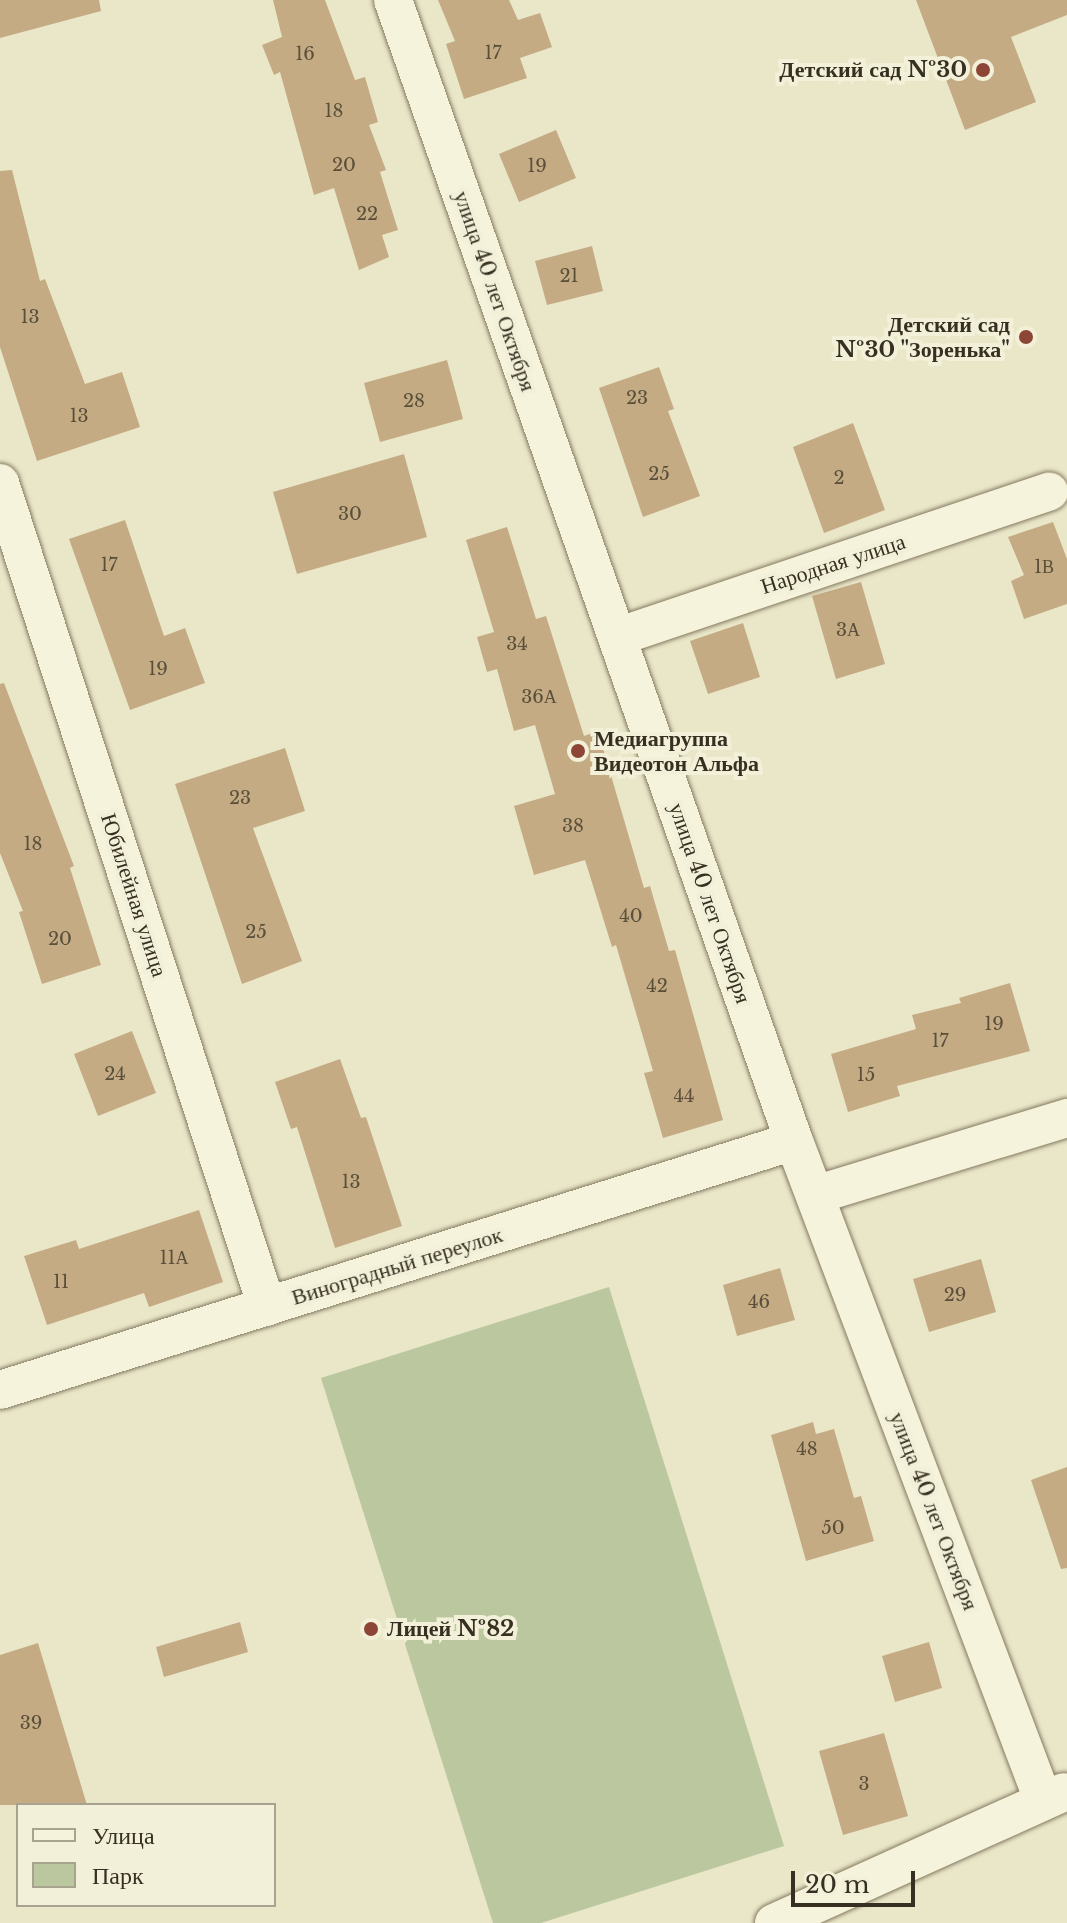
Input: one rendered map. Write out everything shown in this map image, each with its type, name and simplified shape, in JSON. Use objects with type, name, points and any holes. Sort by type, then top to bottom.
[{"type":"street","name":"улица 40 лет Октября","points":[[393,0],[794,1141],[1055,1795]]},
{"type":"street","name":"Юбилейная улица","points":[[0,483],[267,1307]]},
{"type":"street","name":"Народная улица","points":[[617,637],[1049,492]]},
{"type":"street","points":[[815,1195],[1067,1118]]},
{"type":"street","name":"Виноградный переулок","points":[[0,1390],[794,1141]]},
{"type":"street","points":[[774,1923],[1055,1795]]},
{"type":"green space","points":[[609,1287],[784,1846],[541,1923],[493,1923],[321,1378]]},
{"type":"building","points":[[0,0],[99,0],[101,11],[0,38]]},
{"type":"building","points":[[273,0],[325,0],[355,80],[365,77],[378,122],[369,125],[386,170],[380,172],[398,230],[382,235],[389,257],[359,270],[334,188],[314,195],[280,72],[274,75],[262,45],[282,37]]},
{"type":"building","points":[[438,0],[509,0],[518,20],[540,13],[552,47],[520,58],[527,78],[464,99],[446,44],[455,41]]},
{"type":"building","name":"Детский сад №30","points":[[916,0],[1067,0],[1067,15],[1011,37],[1036,102],[965,130]]},
{"type":"building","points":[[556,130],[576,178],[519,202],[499,154]]},
{"type":"building","points":[[12,170],[40,281],[45,279],[85,384],[122,372],[140,427],[37,461],[0,347],[0,171]]},
{"type":"building","points":[[592,246],[603,291],[547,305],[535,261]]},
{"type":"building","points":[[447,360],[463,419],[380,442],[364,383]]},
{"type":"building","points":[[659,367],[674,409],[668,411],[700,496],[643,517],[599,388]]},
{"type":"building","points":[[853,423],[885,510],[824,533],[793,447]]},
{"type":"building","points":[[404,454],[427,537],[297,574],[273,492]]},
{"type":"building","points":[[125,520],[164,636],[185,628],[205,683],[130,710],[69,539]]},
{"type":"building","points":[[1053,522],[1067,559],[1067,604],[1024,619],[1011,581],[1024,575],[1008,537]]},
{"type":"building","points":[[507,527],[536,619],[546,616],[584,736],[598,731],[644,888],[650,886],[669,951],[675,950],[723,1120],[663,1138],[644,1073],[653,1071],[616,945],[612,947],[585,860],[534,875],[514,806],[555,794],[535,725],[514,731],[497,669],[487,672],[477,637],[494,632],[466,540]]},
{"type":"building","points":[[861,582],[885,664],[836,679],[812,596]]},
{"type":"building","points":[[743,623],[760,677],[708,694],[690,641]]},
{"type":"building","points":[[4,683],[74,866],[70,868],[101,965],[42,984],[19,912],[23,911],[0,853],[0,684]]},
{"type":"building","points":[[285,748],[305,811],[253,828],[302,961],[242,984],[175,784]]},
{"type":"building","points":[[1010,983],[1030,1051],[897,1086],[900,1096],[848,1112],[831,1054],[916,1029],[912,1015],[961,1003],[959,998]]},
{"type":"building","points":[[132,1031],[156,1093],[98,1116],[74,1054]]},
{"type":"building","points":[[340,1059],[361,1118],[366,1117],[402,1226],[335,1248],[297,1127],[291,1129],[275,1082]]},
{"type":"building","points":[[199,1210],[223,1282],[149,1307],[144,1293],[47,1325],[24,1256],[76,1240],[79,1249]]},
{"type":"building","points":[[981,1259],[996,1312],[929,1332],[913,1279]]},
{"type":"building","points":[[780,1268],[795,1320],[737,1336],[723,1285]]},
{"type":"building","points":[[813,1422],[816,1434],[834,1429],[854,1498],[861,1496],[874,1541],[806,1561],[771,1435]]},
{"type":"building","points":[[1067,1467],[1067,1568],[1061,1569],[1031,1480]]},
{"type":"building","points":[[240,1622],[248,1652],[164,1677],[156,1647]]},
{"type":"building","points":[[929,1642],[942,1688],[895,1702],[882,1656]]},
{"type":"building","points":[[38,1643],[86,1803],[0,1805],[0,1655]]},
{"type":"building","points":[[884,1733],[908,1816],[843,1835],[819,1751]]},
{"type":"place","name":"Детский сад №30","points":[[983,70]]},
{"type":"place","name":"Детский сад №30 \"Зоренька\"","points":[[1026,337]]},
{"type":"place","name":"Медиагруппа Видеотон Альфа","points":[[578,751]]},
{"type":"place","name":"Лицей №82","points":[[371,1629]]}]
